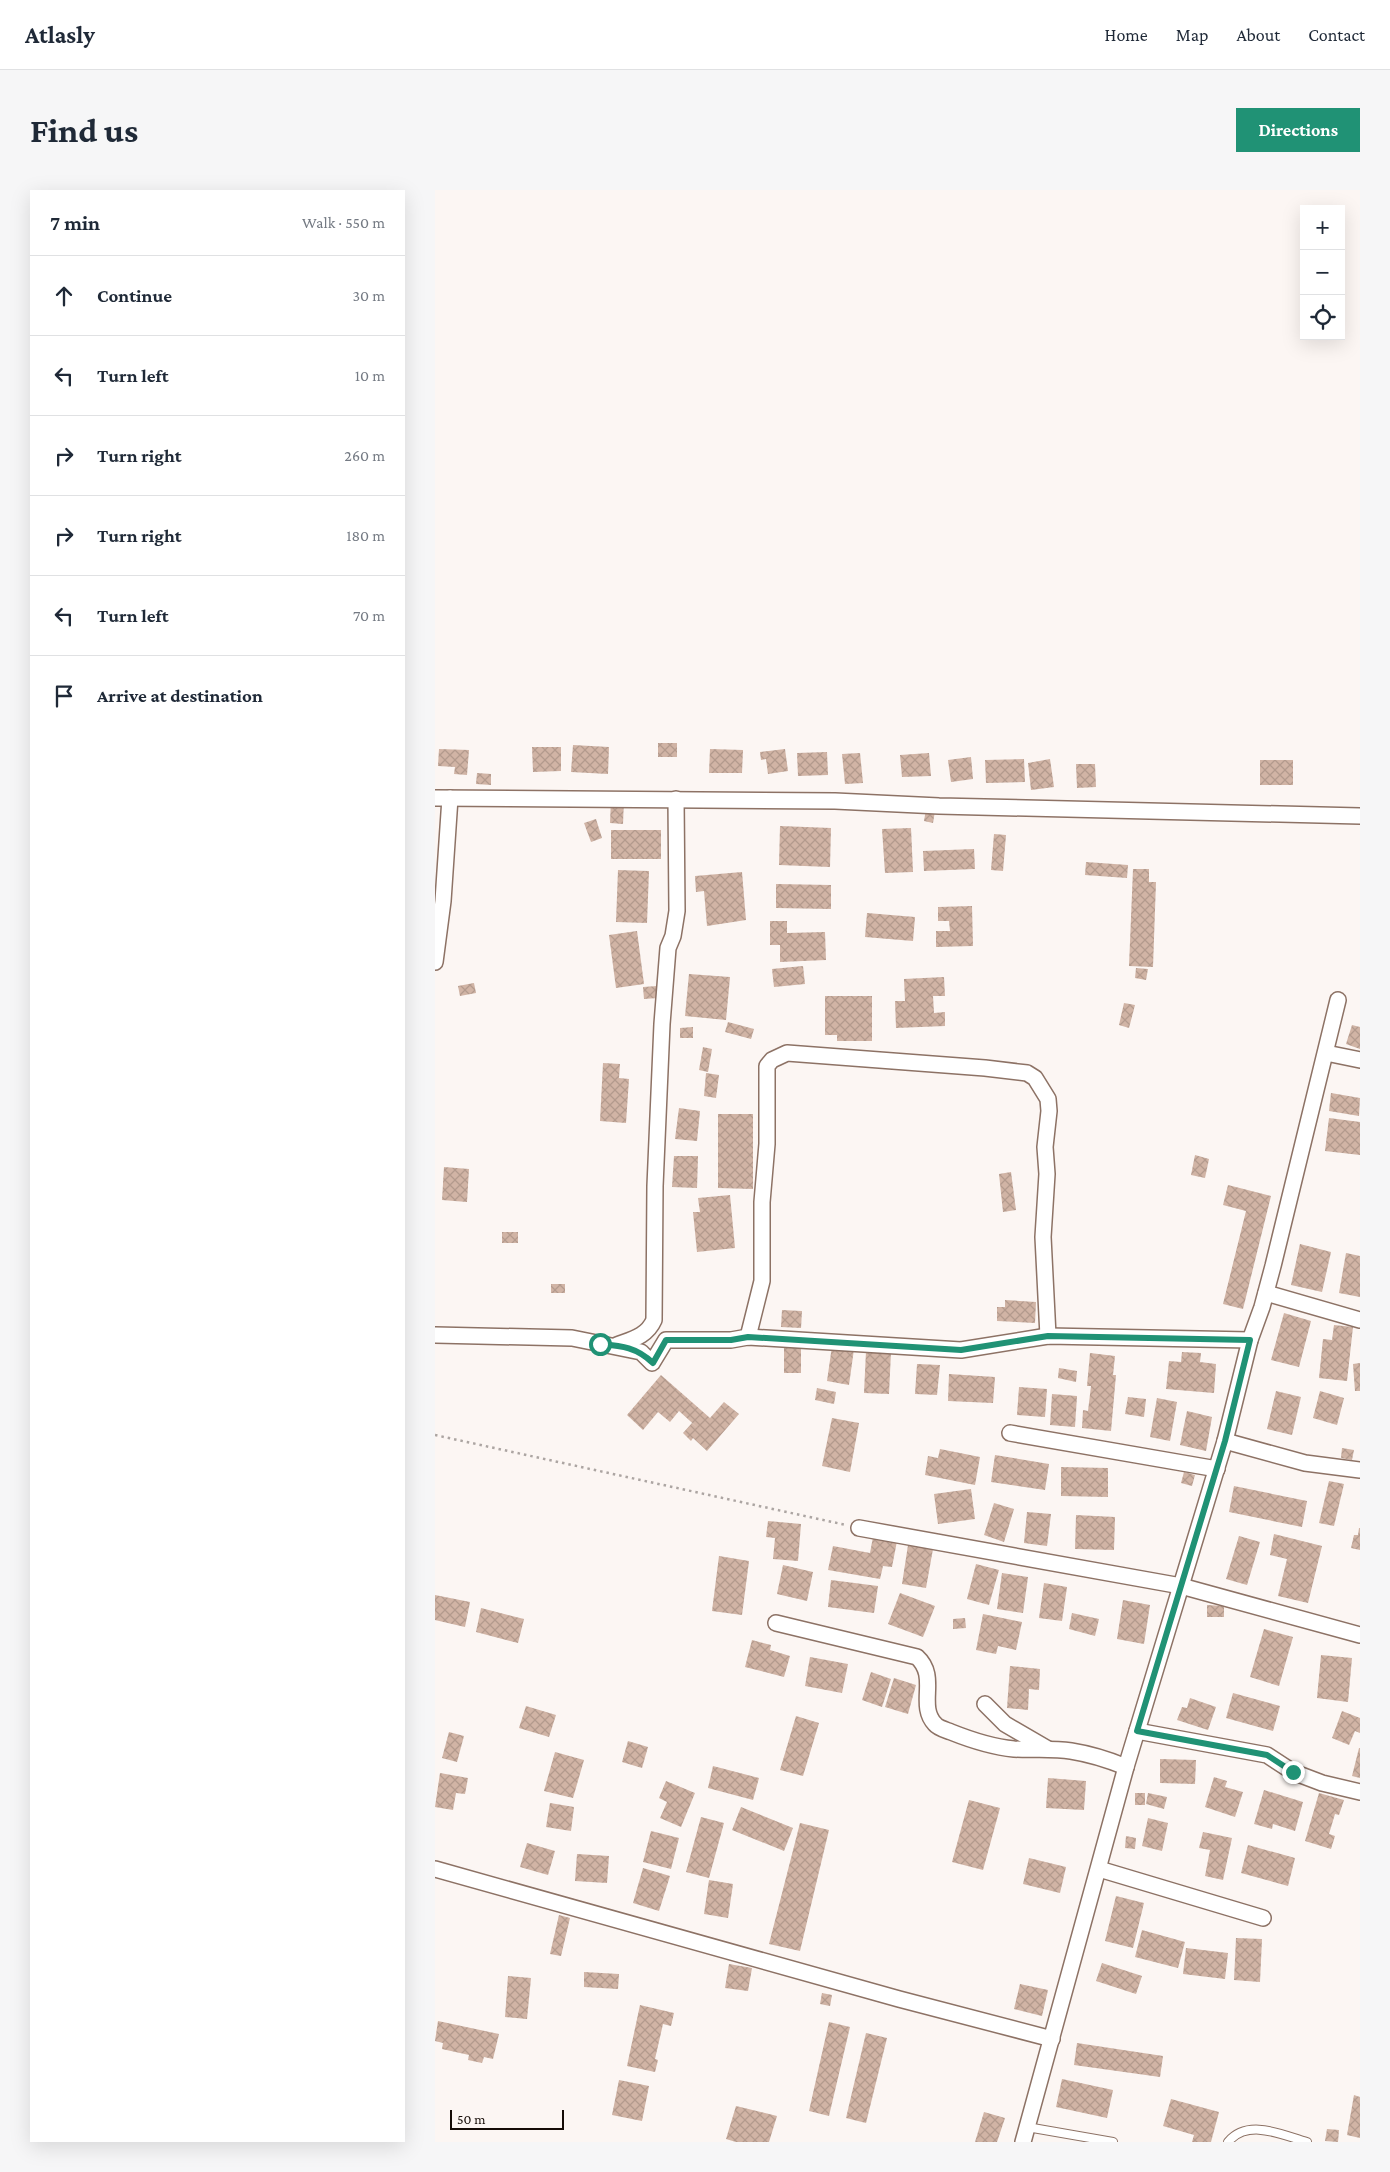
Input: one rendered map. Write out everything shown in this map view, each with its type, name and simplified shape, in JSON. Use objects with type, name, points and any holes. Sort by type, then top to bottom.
[{"type":"street","points":[[435,962],[443,901],[443,798],[835,801],[939,806],[1360,816]]},
{"type":"street","points":[[617,1346],[643,1335],[651,1328],[655,1320],[655,1186],[662,1024],[668,948],[673,936],[677,912],[676,799]]},
{"type":"street","points":[[1023,2142],[1126,1767],[1217,1469],[1250,1340],[1266,1293],[1339,1000]]},
{"type":"street","points":[[748,1337],[762,1280],[762,1202],[767,1144],[767,1066],[772,1060],[787,1053],[985,1068],[1027,1073],[1035,1078],[1048,1099],[1049,1111],[1045,1147],[1047,1174],[1043,1237],[1048,1336]]},
{"type":"street","points":[[1326,1053],[1360,1060]]},
{"type":"street","points":[[1266,1293],[1360,1320]]},
{"type":"street","points":[[655,1320],[666,1340]]},
{"type":"street","points":[[435,1335],[572,1338],[641,1352],[653,1363],[666,1340]]},
{"type":"street","points":[[666,1340],[731,1340],[748,1337],[961,1350],[1048,1336],[1250,1340]]},
{"type":"street","points":[[1010,1433],[1217,1469]]},
{"type":"street","points":[[1225,1441],[1305,1463],[1360,1470]]},
{"type":"street","points":[[859,1528],[1181,1586],[1360,1635]]},
{"type":"street","points":[[776,1623],[917,1657],[925,1664],[929,1678],[927,1698],[930,1717],[936,1726],[967,1739],[1012,1748],[1071,1751],[1126,1767]]},
{"type":"street","points":[[985,1704],[1005,1724],[1050,1750]]},
{"type":"street","points":[[1137,1731],[1267,1755],[1293,1772],[1360,1792]]},
{"type":"street","points":[[435,1868],[890,1996],[1052,2039]]},
{"type":"street","points":[[1099,1869],[1263,1918]]},
{"type":"lane","points":[[1027,2127],[1113,2142]]},
{"type":"lane","points":[[1228,2142],[1232,2137],[1247,2129],[1261,2130],[1307,2142]]},
{"type":"path","points":[[435,1435],[859,1528]]},
{"type":"building","points":[[658,743],[677,743],[677,757],[658,757]]},
{"type":"building","points":[[573,745],[609,747],[608,774],[571,772]]},
{"type":"building","points":[[532,747],[561,747],[561,771],[533,772]]},
{"type":"building","points":[[439,749],[469,750],[467,775],[454,774],[455,767],[438,766]]},
{"type":"building","points":[[710,749],[743,750],[742,773],[709,773]]},
{"type":"building","points":[[785,749],[788,771],[768,774],[766,759],[761,760],[760,752]]},
{"type":"building","points":[[827,752],[828,775],[798,776],[797,753]]},
{"type":"building","points":[[860,753],[863,783],[845,784],[842,754]]},
{"type":"building","points":[[929,753],[931,776],[902,777],[900,755]]},
{"type":"building","points":[[971,757],[973,779],[951,782],[948,760]]},
{"type":"building","points":[[1024,759],[1025,782],[986,783],[985,760]]},
{"type":"building","points":[[1050,759],[1054,787],[1031,790],[1028,763]]},
{"type":"building","points":[[1260,760],[1293,760],[1293,785],[1260,785]]},
{"type":"building","points":[[1076,764],[1095,764],[1096,787],[1077,788]]},
{"type":"building","points":[[477,773],[491,774],[491,785],[476,784]]},
{"type":"building","points":[[611,799],[624,799],[623,824],[610,823]]},
{"type":"building","points":[[926,809],[935,811],[933,823],[924,821]]},
{"type":"building","points":[[596,819],[602,838],[591,842],[584,823]]},
{"type":"building","points":[[780,826],[831,828],[830,867],[779,865]]},
{"type":"building","points":[[911,828],[913,872],[885,873],[882,829]]},
{"type":"building","points":[[611,830],[661,830],[661,859],[611,859]]},
{"type":"building","points":[[994,834],[1006,835],[1003,871],[991,870]]},
{"type":"building","points":[[974,849],[975,869],[924,871],[923,851]]},
{"type":"building","points":[[1086,862],[1128,865],[1127,878],[1085,875]]},
{"type":"building","points":[[1133,869],[1149,869],[1149,882],[1156,882],[1153,967],[1129,966]]},
{"type":"building","points":[[618,870],[649,871],[647,923],[616,922]]},
{"type":"building","points":[[742,872],[746,920],[707,926],[704,891],[696,892],[695,876]]},
{"type":"building","points":[[776,884],[831,885],[831,909],[776,908]]},
{"type":"building","points":[[972,906],[973,946],[936,947],[936,931],[950,931],[949,921],[938,921],[938,907]]},
{"type":"building","points":[[867,913],[915,917],[913,941],[865,937]]},
{"type":"building","points":[[770,921],[787,921],[787,933],[825,932],[826,960],[780,962],[780,945],[770,945]]},
{"type":"building","points":[[637,931],[644,984],[616,988],[609,935]]},
{"type":"building","points":[[803,966],[805,984],[774,987],[772,969]]},
{"type":"building","points":[[1136,968],[1148,969],[1146,980],[1135,978]]},
{"type":"building","points":[[689,974],[730,977],[726,1020],[685,1016]]},
{"type":"building","points":[[944,977],[945,996],[933,996],[934,1013],[945,1012],[945,1026],[896,1028],[895,1001],[905,1001],[904,979]]},
{"type":"building","points":[[474,983],[476,993],[460,996],[458,986]]},
{"type":"building","points":[[657,986],[658,998],[644,999],[643,987]]},
{"type":"building","points":[[825,996],[872,996],[872,1041],[837,1041],[837,1035],[825,1035]]},
{"type":"building","points":[[1124,1003],[1135,1005],[1129,1028],[1119,1025]]},
{"type":"building","points":[[728,1022],[754,1029],[751,1039],[725,1032]]},
{"type":"building","points":[[1352,1025],[1360,1027],[1360,1049],[1346,1044]]},
{"type":"building","points":[[693,1027],[693,1038],[680,1038],[680,1028]]},
{"type":"building","points":[[703,1047],[712,1049],[708,1072],[699,1070]]},
{"type":"building","points":[[603,1063],[620,1064],[619,1078],[629,1079],[626,1123],[600,1121]]},
{"type":"building","points":[[706,1073],[719,1075],[716,1098],[704,1096]]},
{"type":"building","points":[[1331,1093],[1360,1098],[1359,1116],[1329,1111]]},
{"type":"building","points":[[679,1108],[700,1111],[697,1141],[675,1139]]},
{"type":"building","points":[[718,1114],[753,1114],[753,1189],[718,1188]]},
{"type":"building","points":[[1329,1118],[1360,1122],[1360,1155],[1325,1151]]},
{"type":"building","points":[[1195,1155],[1209,1159],[1205,1178],[1191,1175]]},
{"type":"building","points":[[674,1156],[698,1156],[697,1188],[672,1187]]},
{"type":"building","points":[[444,1167],[469,1169],[467,1202],[442,1200]]},
{"type":"building","points":[[1011,1172],[1016,1210],[1003,1212],[999,1174]]},
{"type":"building","points":[[1228,1185],[1271,1196],[1243,1309],[1223,1304],[1246,1211],[1223,1205]]},
{"type":"building","points":[[730,1195],[735,1248],[697,1252],[693,1212],[700,1212],[698,1198]]},
{"type":"building","points":[[502,1232],[518,1232],[518,1243],[502,1243]]},
{"type":"building","points":[[1300,1244],[1331,1252],[1322,1292],[1291,1285]]},
{"type":"building","points":[[1346,1253],[1360,1256],[1360,1297],[1339,1293]]},
{"type":"building","points":[[551,1284],[565,1284],[565,1293],[551,1293]]},
{"type":"building","points":[[1005,1300],[1036,1302],[1035,1323],[997,1321],[997,1307],[1005,1307]]},
{"type":"building","points":[[782,1310],[802,1311],[801,1328],[781,1327]]},
{"type":"building","points":[[1284,1313],[1311,1321],[1299,1367],[1271,1360]]},
{"type":"building","points":[[1334,1325],[1353,1327],[1347,1381],[1319,1378],[1323,1339],[1332,1340]]},
{"type":"building","points":[[784,1342],[801,1342],[801,1373],[784,1373]]},
{"type":"building","points":[[832,1346],[854,1349],[849,1385],[827,1381]]},
{"type":"building","points":[[866,1351],[891,1352],[889,1394],[864,1393]]},
{"type":"building","points":[[1182,1352],[1201,1353],[1200,1362],[1216,1364],[1214,1393],[1166,1389],[1169,1361],[1181,1362]]},
{"type":"building","points":[[1090,1353],[1115,1356],[1113,1375],[1116,1375],[1111,1431],[1082,1428],[1083,1410],[1088,1411],[1091,1386],[1087,1386]]},
{"type":"building","points":[[1360,1363],[1360,1391],[1355,1391],[1353,1364]]},
{"type":"building","points":[[917,1364],[940,1365],[937,1395],[915,1394]]},
{"type":"building","points":[[1059,1368],[1077,1371],[1076,1382],[1058,1378]]},
{"type":"building","points":[[949,1374],[995,1377],[993,1403],[948,1401]]},
{"type":"building","points":[[661,1375],[710,1418],[724,1402],[739,1414],[707,1451],[693,1438],[691,1441],[683,1433],[692,1423],[700,1430],[679,1411],[670,1422],[658,1412],[643,1430],[627,1415]]},
{"type":"building","points":[[1019,1387],[1047,1389],[1045,1417],[1017,1415]]},
{"type":"building","points":[[817,1388],[836,1392],[834,1404],[815,1400]]},
{"type":"building","points":[[1276,1391],[1301,1397],[1292,1435],[1267,1429]]},
{"type":"building","points":[[1320,1391],[1344,1398],[1337,1425],[1313,1418]]},
{"type":"building","points":[[1052,1394],[1077,1396],[1075,1427],[1050,1425]]},
{"type":"building","points":[[1128,1397],[1146,1399],[1144,1417],[1125,1414]]},
{"type":"building","points":[[1157,1398],[1177,1402],[1170,1441],[1150,1437]]},
{"type":"building","points":[[1187,1411],[1212,1417],[1206,1451],[1180,1445]]},
{"type":"building","points":[[832,1418],[859,1423],[850,1472],[822,1466]]},
{"type":"building","points":[[1342,1448],[1354,1450],[1352,1460],[1341,1458]]},
{"type":"building","points":[[940,1449],[980,1457],[975,1485],[925,1475],[928,1456],[938,1458]]},
{"type":"building","points":[[995,1455],[1049,1464],[1045,1490],[991,1482]]},
{"type":"building","points":[[1061,1467],[1108,1468],[1108,1497],[1061,1496]]},
{"type":"building","points":[[1184,1472],[1195,1475],[1192,1486],[1181,1483]]},
{"type":"building","points":[[1329,1481],[1344,1484],[1334,1526],[1319,1523]]},
{"type":"building","points":[[1234,1486],[1307,1501],[1302,1527],[1229,1512]]},
{"type":"building","points":[[971,1489],[975,1519],[938,1524],[934,1494]]},
{"type":"building","points":[[994,1503],[1014,1509],[1004,1542],[984,1535]]},
{"type":"building","points":[[1027,1512],[1051,1514],[1047,1546],[1024,1543]]},
{"type":"building","points":[[1076,1515],[1115,1517],[1114,1550],[1075,1549]]},
{"type":"building","points":[[768,1521],[801,1524],[798,1561],[773,1559],[775,1538],[766,1537]]},
{"type":"building","points":[[1359,1528],[1360,1550],[1351,1548],[1354,1535],[1358,1535]]},
{"type":"building","points":[[1274,1534],[1322,1546],[1308,1603],[1278,1596],[1287,1559],[1270,1555]]},
{"type":"building","points":[[1239,1536],[1260,1542],[1247,1585],[1226,1579]]},
{"type":"building","points":[[873,1537],[897,1541],[892,1567],[883,1566],[880,1579],[828,1570],[833,1546],[870,1553]]},
{"type":"building","points":[[908,1545],[933,1549],[926,1588],[902,1584]]},
{"type":"building","points":[[719,1556],[749,1561],[742,1615],[712,1611]]},
{"type":"building","points":[[976,1564],[999,1570],[989,1605],[967,1599]]},
{"type":"building","points":[[783,1565],[813,1572],[807,1601],[777,1594]]},
{"type":"building","points":[[1002,1573],[1028,1577],[1023,1613],[997,1609]]},
{"type":"building","points":[[831,1580],[878,1586],[874,1613],[828,1607]]},
{"type":"building","points":[[1044,1583],[1067,1587],[1062,1621],[1039,1618]]},
{"type":"building","points":[[900,1593],[935,1606],[923,1637],[888,1624]]},
{"type":"building","points":[[435,1595],[470,1602],[465,1627],[435,1620]]},
{"type":"building","points":[[1123,1600],[1150,1605],[1144,1644],[1117,1639]]},
{"type":"building","points":[[1207,1605],[1224,1606],[1224,1617],[1207,1617]]},
{"type":"building","points":[[481,1608],[524,1619],[518,1643],[476,1632]]},
{"type":"building","points":[[1072,1613],[1099,1619],[1095,1636],[1069,1629]]},
{"type":"building","points":[[983,1614],[1022,1622],[1016,1650],[998,1646],[996,1654],[976,1650]]},
{"type":"building","points":[[965,1618],[966,1628],[953,1629],[953,1619]]},
{"type":"building","points":[[1264,1629],[1293,1637],[1279,1686],[1250,1677]]},
{"type":"building","points":[[752,1640],[771,1645],[770,1650],[790,1656],[784,1677],[745,1667]]},
{"type":"building","points":[[1321,1655],[1352,1658],[1348,1702],[1317,1698]]},
{"type":"building","points":[[810,1657],[848,1664],[842,1693],[805,1686]]},
{"type":"building","points":[[1010,1666],[1040,1669],[1039,1690],[1029,1689],[1028,1710],[1007,1708]]},
{"type":"building","points":[[871,1672],[891,1679],[882,1707],[862,1700]]},
{"type":"building","points":[[894,1678],[916,1685],[908,1714],[885,1707]]},
{"type":"building","points":[[1233,1693],[1280,1706],[1273,1731],[1226,1718]]},
{"type":"building","points":[[1190,1698],[1216,1707],[1208,1730],[1177,1720],[1182,1707],[1187,1708]]},
{"type":"building","points":[[526,1706],[556,1715],[549,1737],[519,1728]]},
{"type":"building","points":[[1342,1711],[1360,1718],[1360,1733],[1355,1731],[1349,1745],[1332,1738]]},
{"type":"building","points":[[796,1716],[819,1723],[803,1776],[780,1770]]},
{"type":"building","points":[[449,1732],[464,1736],[457,1762],[442,1758]]},
{"type":"building","points":[[628,1741],[648,1747],[642,1768],[622,1762]]},
{"type":"building","points":[[1360,1748],[1360,1778],[1352,1776]]},
{"type":"building","points":[[555,1752],[584,1760],[573,1798],[544,1791]]},
{"type":"building","points":[[1160,1759],[1196,1760],[1195,1784],[1160,1783]]},
{"type":"building","points":[[713,1766],[759,1778],[753,1800],[708,1788]]},
{"type":"building","points":[[440,1773],[468,1778],[465,1794],[456,1793],[453,1810],[435,1807]]},
{"type":"building","points":[[1214,1777],[1227,1781],[1225,1787],[1243,1792],[1235,1817],[1205,1807]]},
{"type":"building","points":[[1048,1778],[1086,1781],[1084,1810],[1046,1808]]},
{"type":"building","points":[[666,1781],[695,1793],[681,1827],[660,1818],[667,1802],[659,1798]]},
{"type":"building","points":[[1264,1790],[1303,1802],[1295,1831],[1273,1824],[1272,1829],[1254,1824]]},
{"type":"building","points":[[1135,1793],[1145,1793],[1145,1805],[1135,1805]]},
{"type":"building","points":[[1148,1793],[1167,1797],[1164,1809],[1146,1804]]},
{"type":"building","points":[[1319,1793],[1344,1800],[1339,1815],[1335,1814],[1329,1834],[1335,1836],[1331,1849],[1305,1841]]},
{"type":"building","points":[[969,1800],[1000,1808],[983,1870],[952,1862]]},
{"type":"building","points":[[550,1803],[574,1807],[571,1831],[546,1827]]},
{"type":"building","points":[[741,1807],[793,1828],[784,1851],[732,1830]]},
{"type":"building","points":[[701,1817],[724,1823],[709,1878],[686,1872]]},
{"type":"building","points":[[1148,1818],[1168,1823],[1162,1851],[1142,1846]]},
{"type":"building","points":[[800,1823],[829,1830],[800,1951],[769,1944]]},
{"type":"building","points":[[651,1831],[679,1838],[671,1869],[643,1862]]},
{"type":"building","points":[[1203,1832],[1232,1838],[1223,1880],[1205,1876],[1210,1850],[1199,1848]]},
{"type":"building","points":[[1126,1836],[1136,1838],[1135,1849],[1125,1848]]},
{"type":"building","points":[[527,1843],[555,1851],[548,1875],[520,1867]]},
{"type":"building","points":[[1248,1845],[1295,1858],[1288,1886],[1241,1873]]},
{"type":"building","points":[[577,1854],[609,1856],[607,1883],[575,1881]]},
{"type":"building","points":[[1029,1858],[1066,1867],[1060,1893],[1023,1884]]},
{"type":"building","points":[[643,1868],[670,1876],[659,1911],[633,1903]]},
{"type":"building","points":[[709,1880],[733,1884],[728,1918],[704,1914]]},
{"type":"building","points":[[1116,1896],[1144,1903],[1133,1948],[1105,1941]]},
{"type":"building","points":[[559,1915],[570,1918],[561,1956],[550,1954]]},
{"type":"building","points":[[1142,1930],[1185,1942],[1178,1968],[1135,1957]]},
{"type":"building","points":[[1236,1938],[1262,1939],[1260,1982],[1234,1980]]},
{"type":"building","points":[[1186,1948],[1228,1953],[1225,1979],[1183,1974]]},
{"type":"building","points":[[1102,1963],[1142,1976],[1136,1994],[1096,1981]]},
{"type":"building","points":[[729,1964],[752,1968],[748,1991],[725,1988]]},
{"type":"building","points":[[584,1972],[619,1974],[618,1989],[584,1987]]},
{"type":"building","points":[[508,1976],[531,1978],[527,2019],[505,2017]]},
{"type":"building","points":[[1020,1984],[1048,1990],[1042,2016],[1014,2009]]},
{"type":"building","points":[[822,1993],[832,1995],[830,2006],[820,2004]]},
{"type":"building","points":[[640,2005],[674,2013],[671,2026],[663,2024],[655,2059],[658,2060],[655,2072],[627,2066]]},
{"type":"building","points":[[438,2021],[499,2034],[493,2059],[484,2057],[482,2063],[468,2060],[469,2055],[442,2049],[443,2043],[435,2041]]},
{"type":"building","points":[[829,2022],[850,2027],[829,2116],[809,2111]]},
{"type":"building","points":[[866,2033],[887,2038],[866,2123],[846,2118]]},
{"type":"building","points":[[1077,2043],[1163,2056],[1160,2077],[1074,2065]]},
{"type":"building","points":[[1062,2079],[1113,2090],[1107,2118],[1056,2107]]},
{"type":"building","points":[[619,2080],[649,2086],[642,2121],[612,2115]]},
{"type":"building","points":[[1354,2095],[1360,2097],[1360,2138],[1347,2135]]},
{"type":"building","points":[[1171,2099],[1219,2112],[1211,2142],[1192,2142],[1194,2135],[1163,2126]]},
{"type":"building","points":[[736,2106],[777,2116],[769,2142],[736,2142],[726,2139]]},
{"type":"building","points":[[984,2112],[1005,2118],[997,2142],[975,2142]]},
{"type":"building","points":[[1327,2129],[1339,2130],[1338,2142],[1325,2141]]},
{"type":"route","points":[[600,1344],[641,1352],[653,1363],[666,1340],[731,1340],[748,1337],[961,1350],[1048,1336],[1221,1341],[1250,1340],[1225,1441],[1137,1731],[1267,1755],[1273,1757],[1293,1772]]}]
